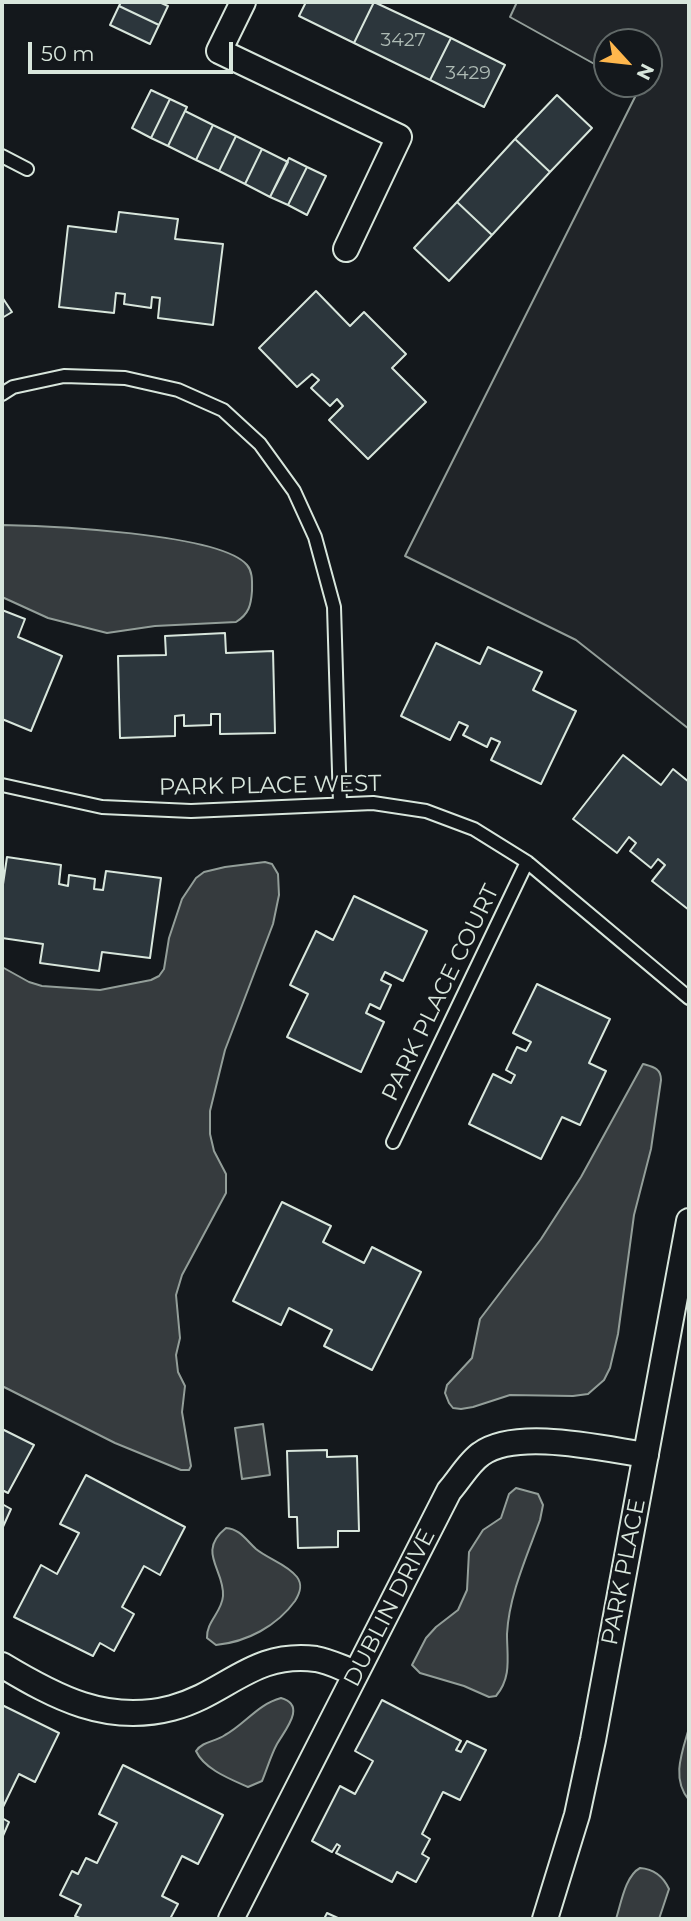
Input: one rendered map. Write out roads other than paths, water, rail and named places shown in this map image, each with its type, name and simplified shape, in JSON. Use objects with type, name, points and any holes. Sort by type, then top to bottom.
[{"type":"street","points":[[243,2],[219,51],[399,137],[346,249]]},
{"type":"street","name":"PARK PLACE","points":[[545,1919],[577,1815],[689,1221]]},
{"type":"street","name":"DUBLIN DRIVE","points":[[230,1919],[449,1491],[481,1453],[511,1442],[537,1440],[646,1455]]},
{"type":"street","points":[[2,1665],[42,1690],[85,1708],[132,1713],[172,1708],[206,1695],[253,1667],[288,1658],[319,1660],[356,1673]]},
{"type":"lane","points":[[2,156],[27,169]]},
{"type":"lane","points":[[2,394],[13,387],[64,376],[125,378],[178,390],[222,410],[260,444],[294,491],[315,537],[334,607],[340,804]]},
{"type":"lane","name":"PARK PLACE WEST","points":[[2,785],[102,807],[191,811],[373,803],[426,811],[474,829],[527,862],[689,998]]},
{"type":"lane","name":"PARK PLACE COURT","points":[[393,1142],[527,862]]}]
